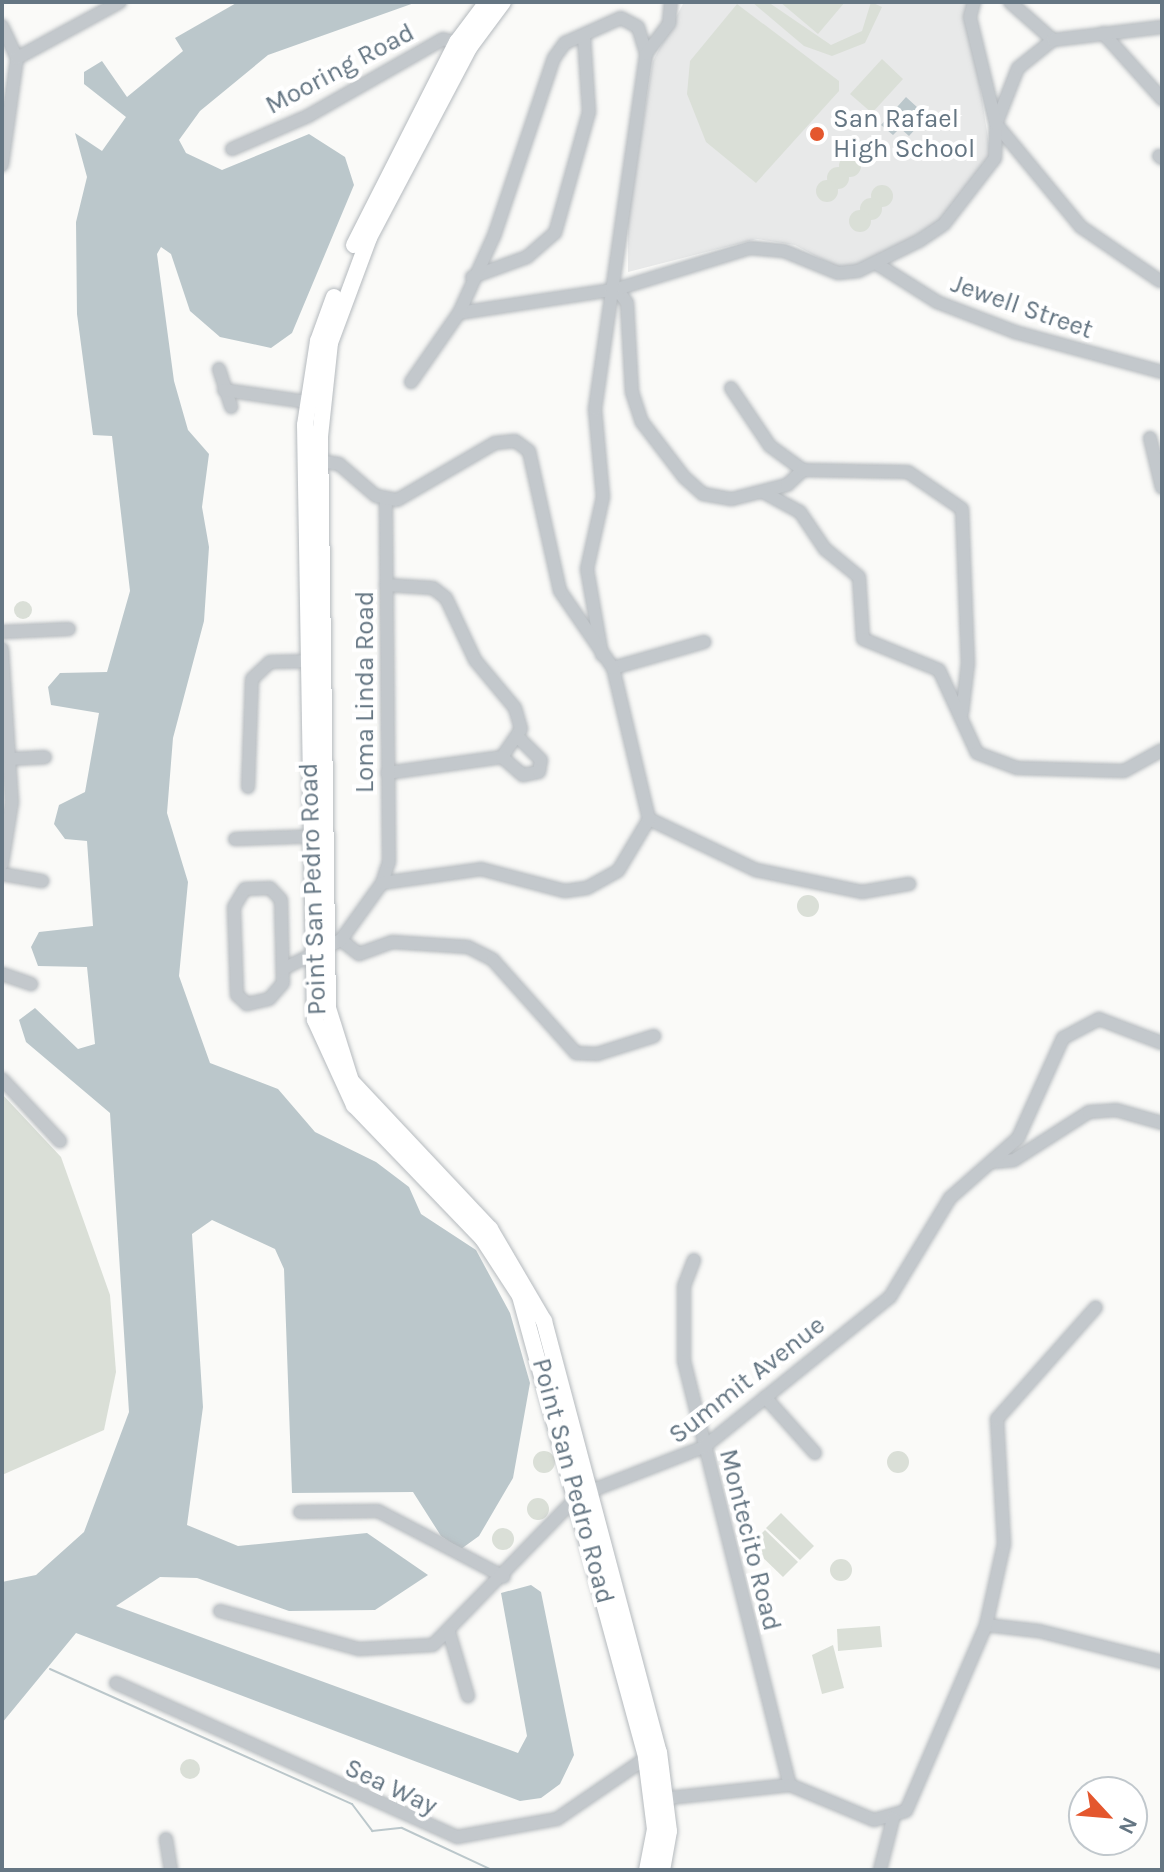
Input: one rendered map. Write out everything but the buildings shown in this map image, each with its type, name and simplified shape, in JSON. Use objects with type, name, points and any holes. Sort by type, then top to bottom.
[{"type":"main road","points":[[463,45],[487,2]]},
{"type":"main road","points":[[463,45],[503,2]]},
{"type":"main road","name":"Point San Pedro Road","points":[[463,45],[355,244],[318,341],[307,402],[313,460],[318,951],[337,1051],[373,1110],[517,1267],[544,1321],[646,1758],[661,1799],[647,1870]]},
{"type":"main road","name":"Point San Pedro Road","points":[[313,460],[320,402],[342,305],[463,45]]},
{"type":"main road","name":"Point San Pedro Road","points":[[584,1494],[661,1799],[662,1870]]},
{"type":"street","points":[[17,58],[120,2]]},
{"type":"street","points":[[646,54],[669,23],[671,2]]},
{"type":"street","points":[[459,313],[617,289],[750,248],[784,251],[838,273],[877,264],[944,224],[984,180],[995,158],[996,124],[970,17],[974,2]]},
{"type":"street","points":[[1010,2],[1053,40]]},
{"type":"street","points":[[411,382],[459,313],[472,277],[494,236],[554,58],[565,43],[621,18],[633,20],[646,54],[617,289],[595,409],[603,497],[587,569],[602,655]]},
{"type":"street","points":[[2,26],[17,58],[2,165]]},
{"type":"street","points":[[996,124],[1018,68],[1053,40],[1162,27]]},
{"type":"street","points":[[1103,33],[1162,99]]},
{"type":"street","points":[[472,277],[527,257],[555,233],[589,112],[584,37]]},
{"type":"street","name":"Mooring Road","points":[[232,149],[308,116],[433,44],[463,45]]},
{"type":"street","points":[[996,124],[1081,227],[1160,281]]},
{"type":"street","name":"Jewell Street","points":[[877,264],[937,302],[1015,332],[1162,372]]},
{"type":"street","points":[[617,289],[627,303],[632,392],[642,422],[703,494],[732,499],[763,492],[803,470],[908,472],[962,509],[968,663],[962,713]]},
{"type":"street","points":[[219,369],[231,407]]},
{"type":"street","points":[[731,388],[770,446],[803,470]]},
{"type":"street","points":[[224,390],[307,402]]},
{"type":"street","points":[[1150,438],[1162,488]]},
{"type":"street","points":[[283,969],[341,940],[382,883],[481,869],[560,890],[587,888],[618,871],[649,819],[613,668],[560,591],[535,463],[522,444],[495,443],[411,496],[386,500],[339,464],[313,460]]},
{"type":"street","points":[[763,492],[800,512],[825,549],[859,577],[863,639],[927,661],[962,713],[977,753],[1017,768],[1124,771],[1162,750]]},
{"type":"street","name":"Loma Linda Road","points":[[382,883],[389,862],[386,500]]},
{"type":"street","points":[[386,585],[433,588],[446,598],[475,660],[515,708],[518,737],[541,760],[539,772],[523,775],[502,757]]},
{"type":"street","points":[[2,632],[69,629]]},
{"type":"street","points":[[613,668],[704,642]]},
{"type":"street","points":[[2,649],[12,807],[2,864]]},
{"type":"street","points":[[248,787],[252,679],[270,662],[315,661]]},
{"type":"street","points":[[387,773],[502,757],[518,737]]},
{"type":"street","points":[[10,759],[45,757]]},
{"type":"street","points":[[649,819],[756,870],[862,892],[909,884]]},
{"type":"street","points":[[235,839],[317,836]]},
{"type":"street","points":[[2,874],[42,881]]},
{"type":"street","points":[[245,889],[278,892],[283,945],[280,992],[241,1001],[234,907],[245,889]]},
{"type":"street","points":[[341,940],[359,954],[392,942],[468,947],[493,960],[576,1053],[597,1054],[654,1036]]},
{"type":"street","points":[[283,945],[318,951]]},
{"type":"street","points":[[2,974],[31,984]]},
{"type":"street","name":"Summit Avenue","points":[[220,1611],[359,1649],[422,1648],[449,1632],[584,1494],[704,1447],[890,1297],[950,1198],[1018,1138],[1051,1051],[1077,1027],[1099,1019],[1123,1024],[1162,1043]]},
{"type":"street","points":[[2,1079],[60,1141]]},
{"type":"street","points":[[993,1162],[1014,1160],[1089,1112],[1116,1110],[1162,1123]]},
{"type":"street","name":"Montecito Road","points":[[694,1260],[684,1286],[682,1346],[704,1447],[790,1785]]},
{"type":"street","points":[[880,1870],[893,1819],[919,1794],[986,1625],[1004,1544],[997,1419],[1096,1307]]},
{"type":"street","points":[[765,1397],[815,1453]]},
{"type":"street","points":[[300,1512],[378,1511],[504,1577]]},
{"type":"street","points":[[986,1625],[1039,1631],[1162,1662]]},
{"type":"street","points":[[449,1632],[468,1696]]},
{"type":"street","name":"Sea Way","points":[[116,1683],[457,1837],[551,1822],[646,1758]]},
{"type":"street","points":[[661,1799],[790,1785],[874,1820],[893,1819]]},
{"type":"street","points":[[166,1839],[171,1870]]},
{"type":"shaded area","points":[[238,2],[417,2],[268,55],[200,111],[179,140],[186,153],[222,170],[309,134],[345,157],[354,185],[292,333],[271,348],[220,337],[190,311],[171,254],[161,247],[157,254],[174,381],[188,430],[209,454],[202,507],[209,547],[204,621],[173,738],[167,813],[188,882],[179,976],[210,1063],[278,1089],[315,1132],[376,1162],[409,1187],[421,1214],[476,1250],[510,1313],[530,1383],[513,1478],[479,1536],[461,1549],[441,1536],[413,1492],[292,1493],[284,1269],[275,1249],[212,1220],[192,1234],[203,1407],[187,1525],[238,1546],[367,1533],[428,1575],[375,1610],[289,1611],[197,1578],[160,1577],[116,1606],[518,1753],[527,1736],[501,1593],[531,1585],[541,1592],[574,1755],[560,1784],[541,1798],[520,1801],[76,1633],[2,1723],[2,1582],[36,1575],[84,1532],[129,1412],[110,1113],[26,1042],[19,1020],[35,1008],[78,1049],[95,1044],[87,967],[38,966],[31,947],[39,932],[93,926],[87,841],[65,839],[54,824],[59,805],[85,792],[99,713],[51,705],[48,687],[60,673],[107,672],[130,591],[112,436],[93,435],[77,314],[76,222],[87,177],[75,133],[102,151],[126,117],[84,84],[84,72],[102,61],[127,97],[183,51],[175,38]]},
{"type":"shaded area","name":"San Rafael High School","points":[[684,2],[967,2],[991,158],[944,219],[866,264],[840,269],[795,245],[757,239],[628,272],[628,213],[653,61]]},
{"type":"shaded area","points":[[752,2],[768,2],[831,45],[862,31],[871,2],[882,7],[865,43],[832,56],[804,46]]},
{"type":"shaded area","points":[[780,2],[845,2],[818,34]]},
{"type":"shaded area","points":[[737,4],[839,81],[839,91],[756,183],[706,142],[687,94],[690,61]]},
{"type":"shaded area","points":[[882,59],[903,79],[872,113],[850,94]]},
{"type":"shaded area","points":[[906,97],[918,108],[911,116],[920,124],[909,136],[900,128],[893,135],[881,125]]},
{"type":"shaded area","points":[[850,155],[858,158],[861,166],[858,174],[850,177],[842,174],[839,166],[842,158]]},
{"type":"shaded area","points":[[838,167],[846,170],[849,178],[846,186],[838,189],[830,186],[827,178],[830,170]]},
{"type":"shaded area","points":[[827,180],[835,183],[838,191],[835,199],[827,202],[819,199],[816,191],[819,183]]},
{"type":"shaded area","points":[[882,185],[890,188],[893,196],[890,204],[882,207],[874,204],[871,196],[874,188]]},
{"type":"shaded area","points":[[871,198],[879,201],[882,209],[879,217],[871,220],[863,217],[860,209],[863,201]]},
{"type":"shaded area","points":[[860,210],[868,213],[871,221],[868,229],[860,232],[852,229],[849,221],[852,213]]},
{"type":"shaded area","points":[[19,601],[27,601],[32,610],[30,617],[19,619],[14,614],[14,606]]},
{"type":"shaded area","points":[[808,895],[816,898],[819,906],[816,914],[808,917],[800,914],[797,906],[800,898]]},
{"type":"shaded area","points":[[2,1094],[61,1157],[110,1295],[116,1372],[104,1430],[2,1475]]},
{"type":"shaded area","points":[[544,1451],[552,1454],[555,1462],[552,1470],[544,1473],[536,1470],[533,1462],[536,1454]]},
{"type":"shaded area","points":[[898,1451],[906,1454],[909,1462],[906,1470],[898,1473],[890,1470],[887,1462],[890,1454]]},
{"type":"shaded area","points":[[538,1498],[546,1501],[549,1509],[546,1517],[538,1520],[530,1517],[527,1509],[530,1501]]},
{"type":"shaded area","points":[[781,1513],[814,1546],[800,1560],[766,1528]]},
{"type":"shaded area","points":[[503,1528],[511,1531],[514,1539],[511,1547],[503,1550],[495,1547],[492,1539],[495,1531]]},
{"type":"shaded area","points":[[765,1530],[798,1562],[783,1577],[750,1545]]},
{"type":"shaded area","points":[[837,1559],[845,1559],[852,1570],[845,1581],[837,1581],[830,1574],[830,1566]]},
{"type":"shaded area","points":[[880,1626],[882,1647],[838,1651],[837,1629]]},
{"type":"shaded area","points":[[833,1645],[844,1688],[822,1694],[812,1655]]},
{"type":"shaded area","points":[[186,1759],[194,1759],[200,1769],[194,1779],[186,1779],[180,1773],[180,1765]]},
{"type":"waterway","points":[[50,1669],[352,1804],[372,1831],[402,1828],[492,1870]]},
{"type":"place","name":"San Rafael High School","points":[[817,134]]}]
